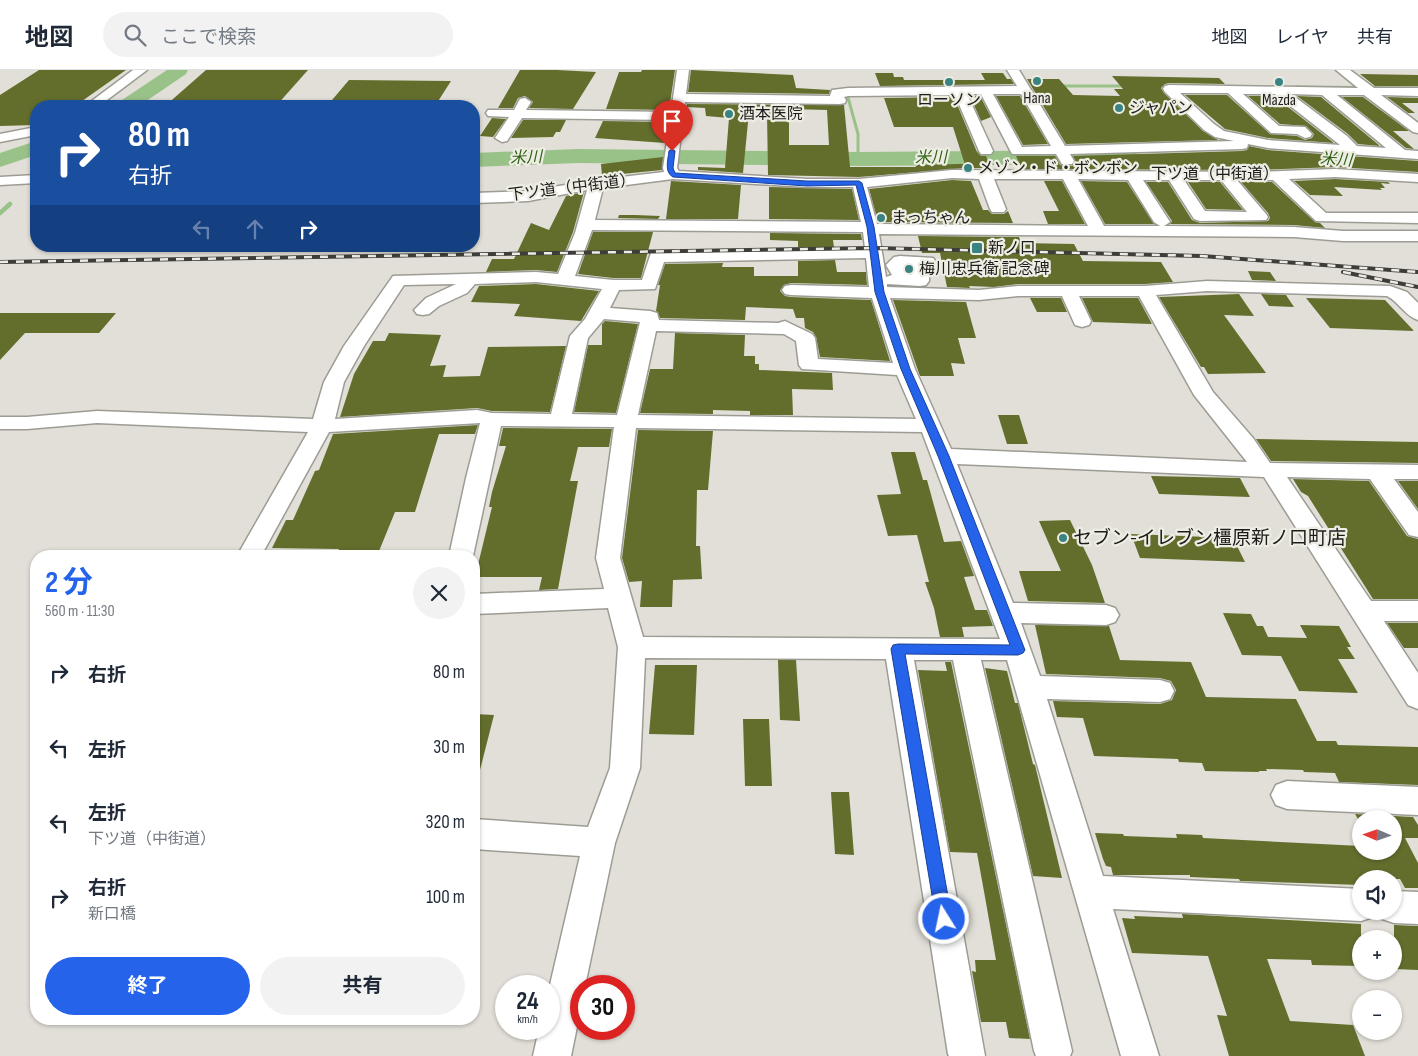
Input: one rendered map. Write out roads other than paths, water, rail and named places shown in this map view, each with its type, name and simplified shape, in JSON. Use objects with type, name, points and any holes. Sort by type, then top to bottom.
[{"type":"street","points":[[99,100],[140,70]]},
{"type":"street","points":[[671,172],[678,98],[683,70]]},
{"type":"street","points":[[1012,70],[1066,163],[1099,232]]},
{"type":"street","points":[[1342,70],[1418,129]]},
{"type":"street","points":[[678,98],[840,100],[836,94],[848,92],[986,92],[1023,88]]},
{"type":"street","points":[[1417,93],[1169,89],[1208,128],[1220,134],[1258,143],[1418,155]]},
{"type":"street","points":[[1232,90],[1276,130],[1300,130],[1321,148]]},
{"type":"street","points":[[1279,91],[1342,139],[1354,151]]},
{"type":"street","points":[[1325,91],[1400,154]]},
{"type":"street","points":[[960,92],[986,152]]},
{"type":"street","points":[[986,92],[1017,151],[1066,163],[1158,148],[1234,147],[1258,143]]},
{"type":"street","points":[[502,138],[527,98]]},
{"type":"street","points":[[493,113],[677,116]]},
{"type":"street","points":[[0,138],[30,132]]},
{"type":"street","points":[[1145,136],[1158,148]]},
{"type":"street","name":"下ツ道（中街道）","points":[[480,198],[528,196],[671,172],[807,184],[859,183],[920,176],[985,174],[1066,163],[1132,174],[1225,176],[1335,172],[1418,178]]},
{"type":"street","points":[[985,174],[998,209]]},
{"type":"street","points":[[1132,174],[1162,222]]},
{"type":"street","points":[[1172,175],[1200,216],[1260,217],[1225,176]]},
{"type":"street","points":[[1276,175],[1322,218],[1418,218]]},
{"type":"street","points":[[3,187],[17,180],[30,179]]},
{"type":"street","points":[[859,183],[870,228],[879,285],[906,369],[944,456],[1018,650],[1140,1056]]},
{"type":"street","points":[[564,280],[588,225],[596,184]]},
{"type":"street","points":[[588,225],[1099,232],[1125,230],[1294,232],[1342,236],[1418,236]]},
{"type":"street","points":[[1400,236],[1418,251]]},
{"type":"street","points":[[784,328],[785,309],[791,290],[792,254]]},
{"type":"street","points":[[253,550],[322,426],[334,382],[354,346],[399,280],[536,277],[613,285],[649,285],[657,257],[874,254]]},
{"type":"street","points":[[423,310],[428,303],[459,291],[466,285],[466,279]]},
{"type":"street","points":[[791,290],[879,285],[904,280]]},
{"type":"street","points":[[560,420],[578,336],[599,314],[613,285]]},
{"type":"street","points":[[879,285],[979,294],[1018,291],[1145,291],[1207,286],[1390,292],[1401,296],[1418,314]]},
{"type":"street","points":[[1068,291],[1082,321]]},
{"type":"street","points":[[1145,291],[1204,395],[1267,469],[1363,611],[1409,667],[1418,697]]},
{"type":"street","points":[[552,1056],[599,843],[625,768],[632,647],[608,558],[626,420],[650,317],[599,314]]},
{"type":"street","points":[[649,325],[784,328],[805,338],[809,366],[906,369]]},
{"type":"street","points":[[764,337],[784,328]]},
{"type":"street","points":[[0,423],[27,424],[97,417],[322,426],[468,416],[492,419],[930,426]]},
{"type":"street","points":[[463,550],[477,478],[492,419]]},
{"type":"street","points":[[944,456],[1267,469],[1418,472]]},
{"type":"street","points":[[1376,471],[1418,529]]},
{"type":"street","points":[[480,604],[618,598]]},
{"type":"street","points":[[1363,611],[1418,611]]},
{"type":"street","points":[[1004,613],[1106,615]]},
{"type":"street","points":[[632,647],[1018,650]]},
{"type":"street","points":[[898,649],[967,1054]]},
{"type":"street","points":[[965,650],[1053,1051]]},
{"type":"street","points":[[1030,687],[1160,691]]},
{"type":"street","points":[[1287,795],[1418,801]]},
{"type":"street","points":[[480,834],[599,843]]},
{"type":"street","points":[[1092,892],[1352,905]]},
{"type":"street","points":[[1402,907],[1418,908]]},
{"type":"waterway","points":[[135,100],[179,70]]},
{"type":"waterway","points":[[1058,86],[1128,86]]},
{"type":"waterway","points":[[1296,87],[1418,88]]},
{"type":"waterway","points":[[846,90],[858,134],[858,159]]},
{"type":"waterway","points":[[0,160],[30,150]]},
{"type":"waterway","name":"米川","points":[[480,160],[578,156],[858,159],[1128,157]]},
{"type":"waterway","points":[[0,213],[10,204]]},
{"type":"railway","points":[[0,262],[874,248],[1202,256],[1418,272]]},
{"type":"railway","points":[[1343,272],[1418,287]]},
{"type":"place","name":"Hana","points":[[1037,81]]},
{"type":"place","name":"ローソン","points":[[949,82]]},
{"type":"place","name":"Mazda","points":[[1279,82]]},
{"type":"place","name":"ジャパン","points":[[1119,108]]},
{"type":"place","name":"酒本医院","points":[[729,114]]},
{"type":"place","name":"メゾン・ド・ボンボン","points":[[968,168]]},
{"type":"place","name":"まっちゃん","points":[[881,218]]},
{"type":"place","name":"新ノ口","points":[[977,248]]},
{"type":"place","name":"梅川忠兵衛 記念碑","points":[[909,269]]},
{"type":"place","name":"セブン-イレブン橿原新ノ口町店","points":[[1063,538]]}]
